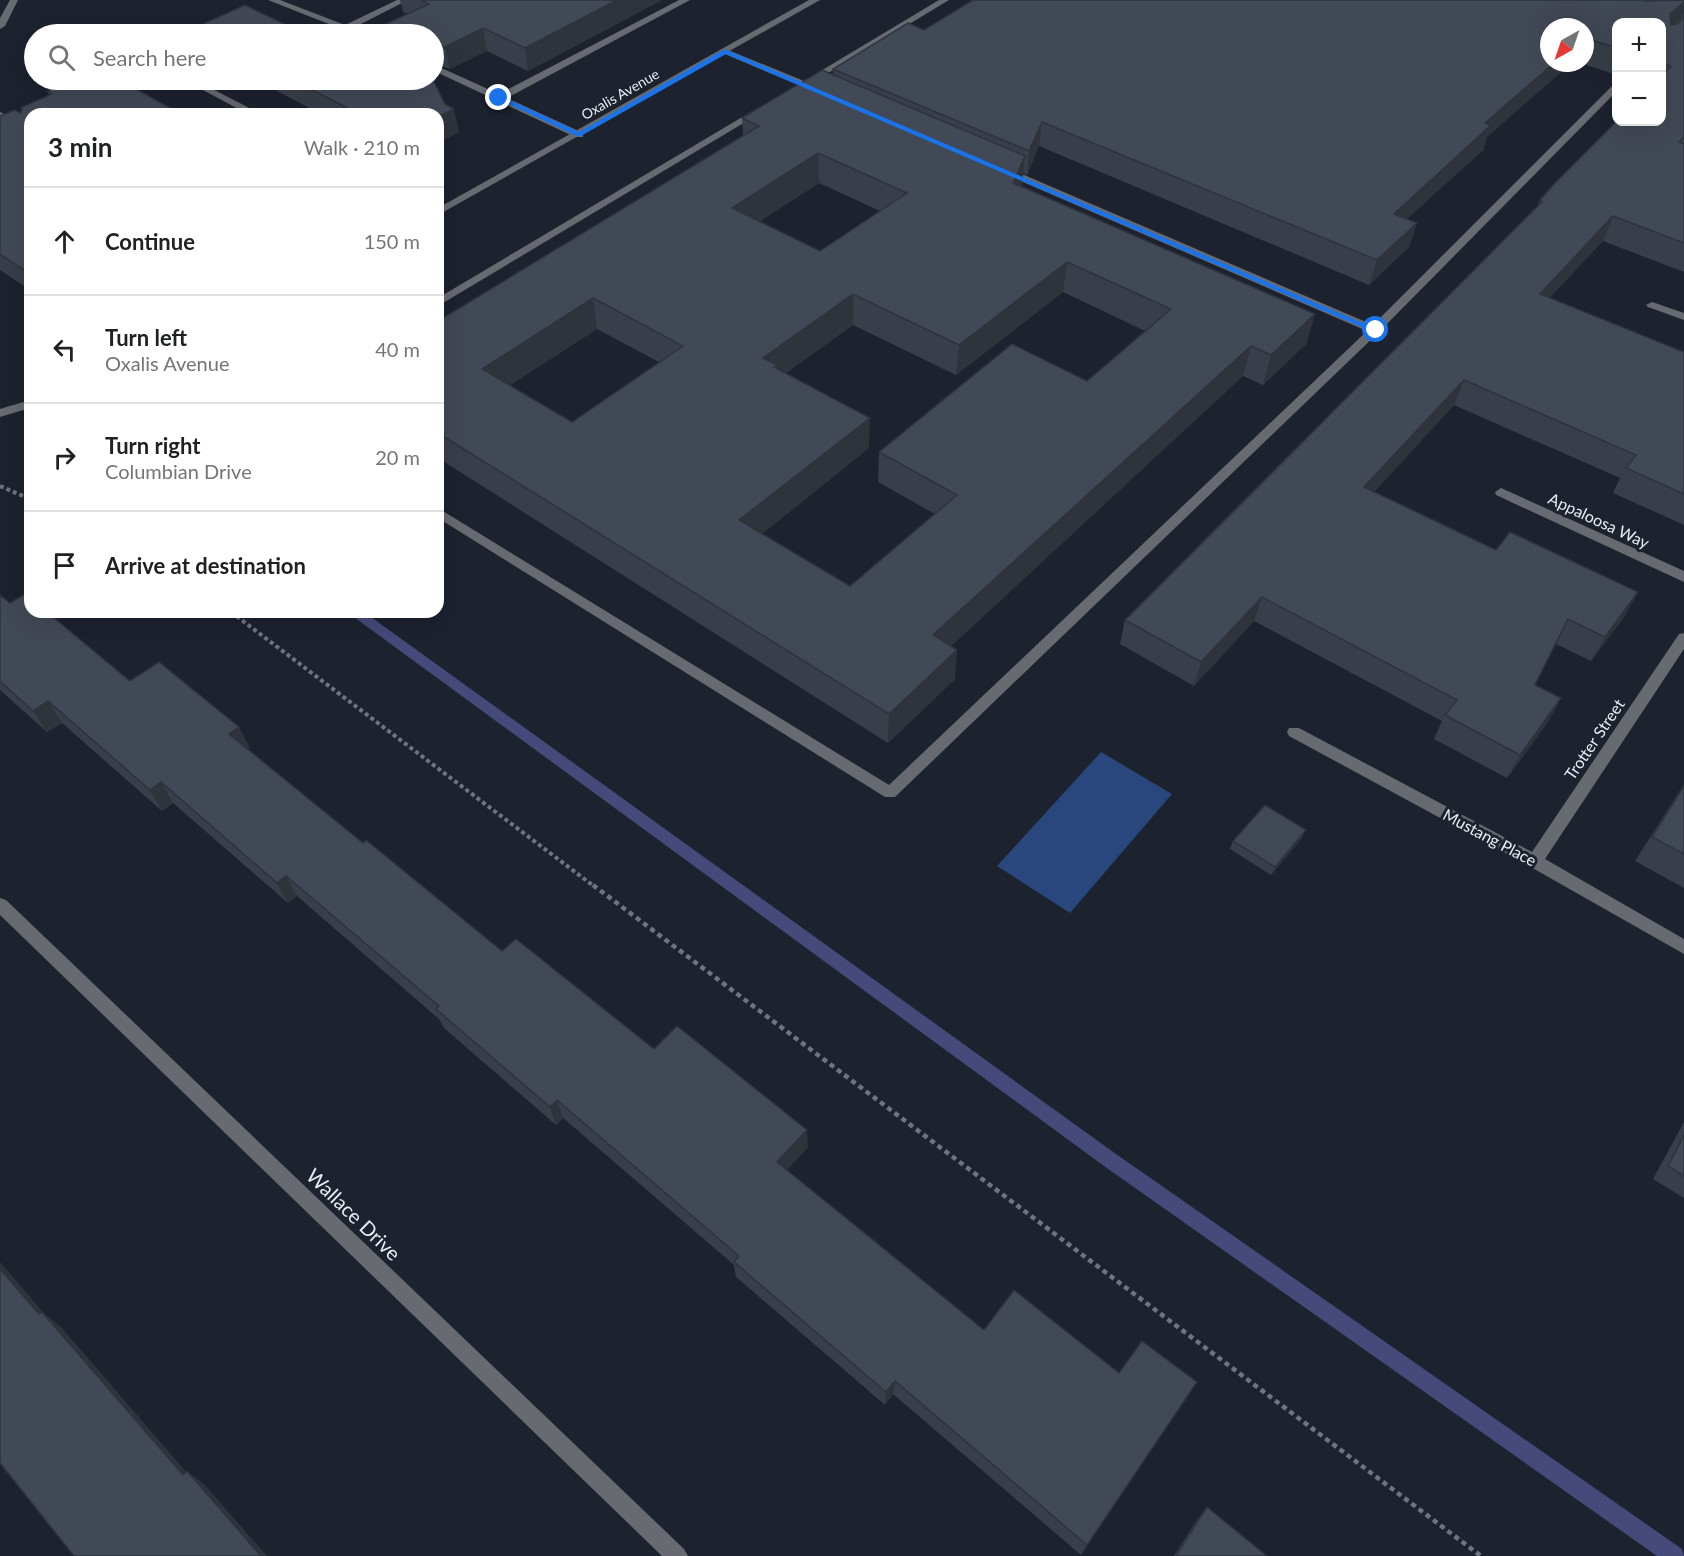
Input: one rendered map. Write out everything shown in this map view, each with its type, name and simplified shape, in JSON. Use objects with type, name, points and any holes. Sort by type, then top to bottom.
[{"type":"street","points":[[272,0],[338,24]]},
{"type":"street","points":[[352,24],[404,0]]},
{"type":"street","points":[[499,98],[686,0]]},
{"type":"street","name":"Oxalis Avenue","points":[[444,209],[816,0]]},
{"type":"street","points":[[794,90],[945,0]]},
{"type":"street","points":[[0,8],[13,2]]},
{"type":"street","points":[[0,26],[13,2]]},
{"type":"street","points":[[725,52],[826,93]]},
{"type":"street","points":[[444,73],[579,135]]},
{"type":"street","points":[[209,90],[244,108]]},
{"type":"street","points":[[444,516],[890,793],[1376,330],[1612,92]]},
{"type":"street","points":[[444,299],[764,108]]},
{"type":"street","points":[[0,115],[24,127]]},
{"type":"street","points":[[991,164],[1376,330]]},
{"type":"street","points":[[1652,305],[1684,317]]},
{"type":"street","points":[[0,413],[24,406]]},
{"type":"street","name":"Appaloosa Way","points":[[1501,492],[1684,577]]},
{"type":"street","name":"Trotter Street","points":[[1535,861],[1684,638]]},
{"type":"street","name":"Mustang Place","points":[[1294,732],[1535,861],[1684,947]]},
{"type":"street","name":"Wallace Drive","points":[[0,905],[677,1556]]},
{"type":"path","points":[[0,486],[24,496]]},
{"type":"path","points":[[239,618],[1482,1556]]},
{"type":"shaded area","points":[[1101,752],[1172,794],[1070,913],[997,866]]},
{"type":"building","points":[[421,0],[617,0],[525,48],[483,28],[445,47],[444,24],[386,24],[429,4]]},
{"type":"building","points":[[973,0],[1684,0],[1670,14],[1671,25],[1677,24],[1684,17],[1684,137],[1679,142],[1684,144],[1684,243],[1613,216],[1540,294],[1684,352],[1684,494],[1626,468],[1636,455],[1464,380],[1364,487],[1496,550],[1510,532],[1638,592],[1605,637],[1568,619],[1535,685],[1561,698],[1520,755],[1445,715],[1457,700],[1262,597],[1201,662],[1125,620],[1542,202],[1540,200],[1555,183],[1612,126],[1666,126],[1666,72],[1671,66],[1666,64],[1666,18],[1612,18],[1612,46],[1594,41],[1594,18],[1540,18],[1540,72],[1544,72],[1485,123],[1491,125],[1394,214],[1417,223],[1377,260],[1042,122],[1029,151],[833,69],[908,23],[924,30]]},
{"type":"building","points":[[245,5],[284,24],[203,24]]},
{"type":"building","points":[[822,70],[1025,156],[1013,183],[1315,314],[1271,355],[1251,346],[933,635],[957,650],[889,714],[444,437],[444,317],[759,126],[742,118]],"holes":[[[818,153],[907,193],[820,251],[732,208]],[[1067,262],[1171,309],[1087,381],[1012,344],[879,452],[957,495],[850,586],[739,520],[870,418],[774,367],[777,365],[763,358],[853,294],[959,345]],[[593,298],[683,346],[572,422],[482,369]]]},
{"type":"building","points":[[138,90],[170,108],[24,108],[24,270],[0,254],[0,116],[14,110],[21,113],[22,107],[52,94],[47,91]]},
{"type":"building","points":[[312,90],[438,90],[445,104],[454,109],[444,114],[444,108],[347,108]]},
{"type":"building","points":[[0,595],[10,603],[24,595],[24,618],[54,618],[130,681],[159,662],[239,727],[229,734],[363,843],[366,840],[502,951],[516,939],[654,1049],[677,1026],[807,1130],[777,1162],[984,1330],[1014,1290],[1119,1373],[1142,1341],[1197,1382],[1087,1545],[895,1381],[886,1392],[734,1262],[739,1256],[557,1100],[550,1107],[436,1009],[439,1006],[286,876],[277,883],[161,782],[150,790],[48,701],[33,711],[0,681]]},
{"type":"building","points":[[1684,786],[1684,854],[1652,837]]},
{"type":"building","points":[[1265,805],[1306,830],[1275,867],[1233,841]]},
{"type":"building","points":[[1684,1135],[1684,1176],[1668,1166]]},
{"type":"building","points":[[0,1269],[39,1314],[42,1312],[183,1475],[187,1471],[261,1556],[74,1556],[0,1463]]},
{"type":"building","points":[[1207,1507],[1267,1556],[1176,1556]]},
{"type":"waterway","points":[[362,618],[1110,1160],[1675,1556]]},
{"type":"route","points":[[499,98],[579,135],[725,52],[1376,330]]}]
